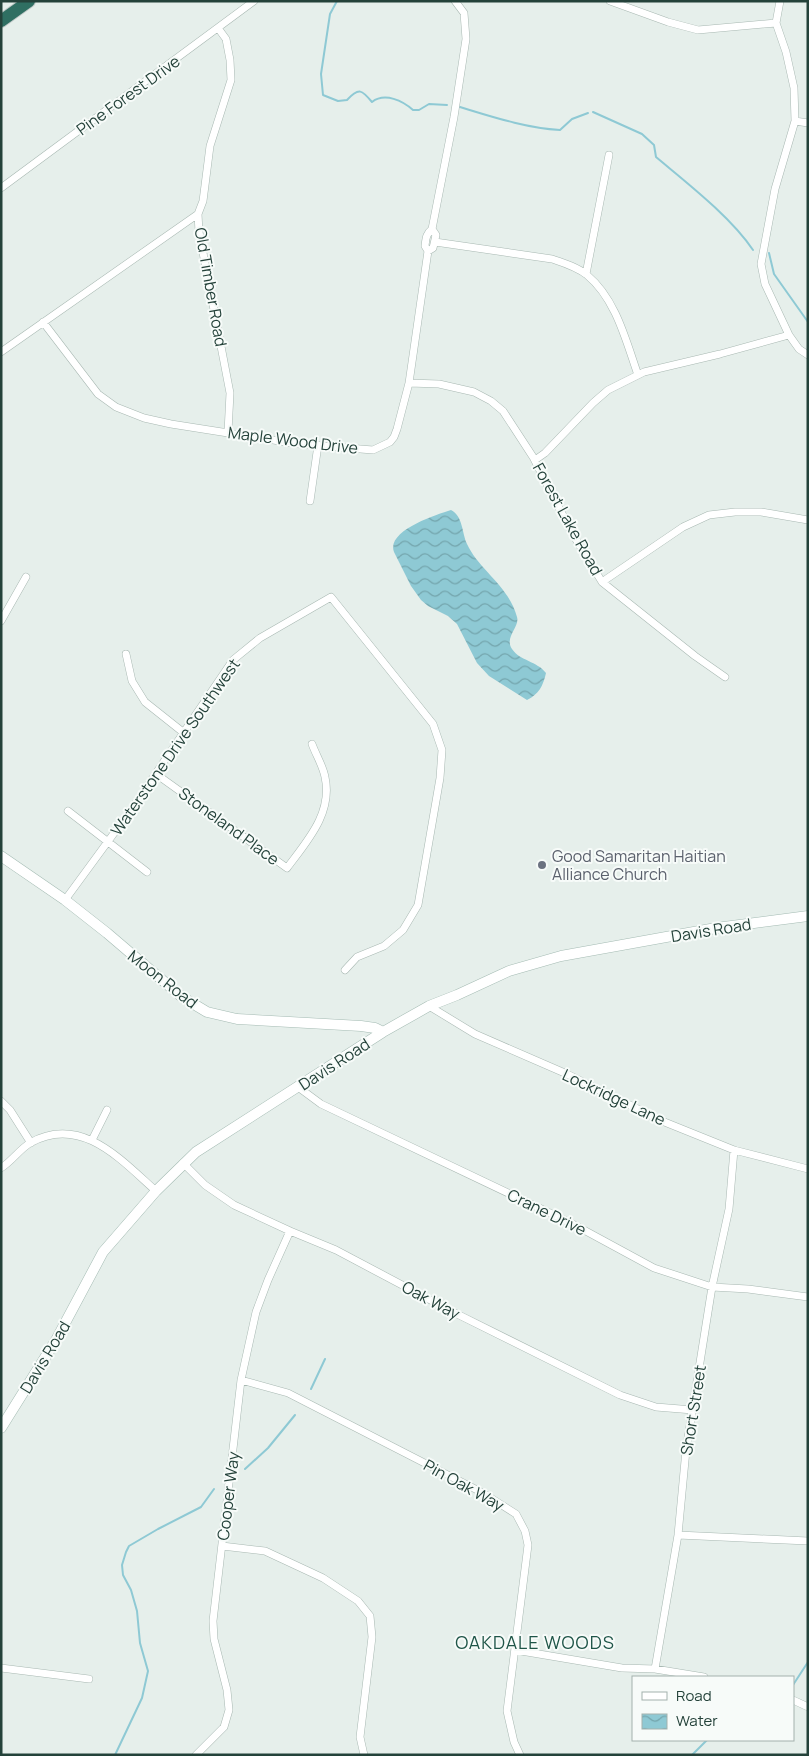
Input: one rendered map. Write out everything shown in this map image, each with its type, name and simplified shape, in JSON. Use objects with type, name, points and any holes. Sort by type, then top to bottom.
[{"type":"highway","points":[[1,21],[30,1]]},
{"type":"street","name":"Pine Forest Drive","points":[[1,188],[254,1]]},
{"type":"street","name":"Maple Wood Drive","points":[[43,322],[98,394],[116,408],[144,418],[298,444],[374,450],[390,442],[397,429],[409,383],[428,251],[425,246],[425,240],[427,234],[432,229],[454,117],[466,39],[464,13],[455,1]]},
{"type":"street","points":[[610,1],[668,22],[698,30],[776,24]]},
{"type":"street","points":[[780,1],[776,24],[786,52],[794,88],[795,121],[775,189],[761,264],[765,284],[789,335],[800,349],[808,355]]},
{"type":"street","name":"Old Timber Road","points":[[218,28],[226,39],[230,60],[230,80],[210,146],[203,201],[198,214],[199,232],[230,393],[228,432]]},
{"type":"street","points":[[795,121],[808,123]]},
{"type":"street","points":[[586,274],[609,155]]},
{"type":"street","points":[[1,352],[198,214]]},
{"type":"street","name":"Maple Wood Drive","points":[[428,251],[433,248],[435,242],[436,235],[432,229]]},
{"type":"street","points":[[435,242],[552,259],[570,265],[586,274],[599,286],[606,296],[621,329],[638,375]]},
{"type":"street","points":[[535,460],[545,453],[586,409],[608,390],[638,375],[789,335]]},
{"type":"street","name":"Forest Lake Road","points":[[409,383],[439,384],[474,392],[504,411],[535,460],[572,533],[602,582],[695,656],[725,677]]},
{"type":"street","points":[[310,501],[318,445]]},
{"type":"street","points":[[602,582],[683,526],[709,515],[761,512],[808,520]]},
{"type":"street","points":[[1,621],[26,578]]},
{"type":"street","name":"Waterstone Drive Southwest","points":[[65,900],[156,774],[234,660],[260,638],[331,597],[434,724],[442,750],[440,778],[418,905],[403,930],[384,946],[357,957],[345,970]]},
{"type":"street","points":[[126,654],[132,681],[145,702],[184,733]]},
{"type":"street","name":"Stoneland Place","points":[[156,774],[287,868],[317,826],[326,803],[325,777],[312,744]]},
{"type":"street","points":[[68,811],[147,872]]},
{"type":"street","name":"Moon Road","points":[[1,856],[65,900],[182,997],[207,1012],[237,1019],[361,1026],[375,1028],[383,1032]]},
{"type":"street","name":"Davis Road","points":[[1,1428],[56,1340],[103,1252],[183,1163],[196,1152],[383,1032],[429,1006],[509,971],[561,956],[716,928],[808,916]]},
{"type":"street","name":"Lockridge Lane","points":[[429,1006],[475,1034],[567,1074],[662,1120],[734,1150],[808,1169]]},
{"type":"street","name":"Crane Drive","points":[[298,1087],[321,1104],[562,1219],[654,1268],[712,1287],[748,1289],[808,1297]]},
{"type":"street","points":[[1,1101],[10,1110],[31,1143]]},
{"type":"street","points":[[92,1140],[107,1110]]},
{"type":"street","points":[[1,1168],[31,1143],[52,1135],[68,1134],[92,1140],[111,1152],[156,1191]]},
{"type":"street","name":"Short Street","points":[[655,1670],[678,1535],[686,1450],[712,1287],[730,1208],[734,1150]]},
{"type":"street","name":"Oak Way","points":[[183,1163],[205,1185],[234,1205],[336,1250],[453,1312],[620,1395],[656,1407],[693,1410]]},
{"type":"street","name":"Cooper Way","points":[[196,1755],[224,1727],[229,1710],[227,1690],[214,1639],[213,1621],[241,1380],[256,1312],[290,1231]]},
{"type":"street","name":"Pin Oak Way","points":[[241,1380],[288,1393],[484,1493],[516,1514],[525,1531],[528,1545],[507,1711],[514,1742],[520,1755]]},
{"type":"street","points":[[678,1535],[808,1541]]},
{"type":"street","points":[[222,1546],[265,1551],[323,1578],[358,1601],[370,1616],[372,1637],[360,1737],[364,1755]]},
{"type":"street","points":[[515,1650],[622,1668],[655,1670],[697,1676]]},
{"type":"street","points":[[1,1668],[89,1679]]},
{"type":"street","points":[[794,1700],[808,1707]]},
{"type":"water","points":[[451,510],[460,520],[467,544],[472,553],[508,596],[513,606],[517,621],[510,640],[512,649],[519,656],[538,666],[546,673],[540,689],[527,700],[489,676],[477,663],[457,624],[448,616],[428,606],[421,600],[411,586],[394,552],[393,544],[404,531],[424,520]]},
{"type":"waterway","points":[[337,1],[330,14],[321,74],[323,95],[338,101],[347,100],[355,93],[360,92],[366,95],[372,102],[382,98],[394,99],[413,110],[419,110],[429,104],[447,105]]},
{"type":"waterway","points":[[460,107],[522,124],[560,130],[572,119],[588,113]]},
{"type":"waterway","points":[[593,112],[642,134],[654,145],[656,157],[721,213],[753,250]]},
{"type":"waterway","points":[[769,253],[774,274],[808,322]]},
{"type":"waterway","points":[[311,1389],[325,1359]]},
{"type":"waterway","points":[[245,1469],[268,1448],[295,1415]]},
{"type":"waterway","points":[[115,1755],[142,1698],[148,1671],[140,1643],[137,1611],[131,1590],[123,1575],[122,1565],[126,1552],[129,1546],[201,1507],[214,1489]]},
{"type":"waterway","points":[[794,1683],[808,1662]]},
{"type":"waterway","points":[[692,1755],[706,1741]]},
{"type":"place","name":"Good Samaritan Haitian Alliance Church","points":[[542,865]]},
{"type":"district","name":"OAKDALE WOODS","points":[[535,1643]]}]
